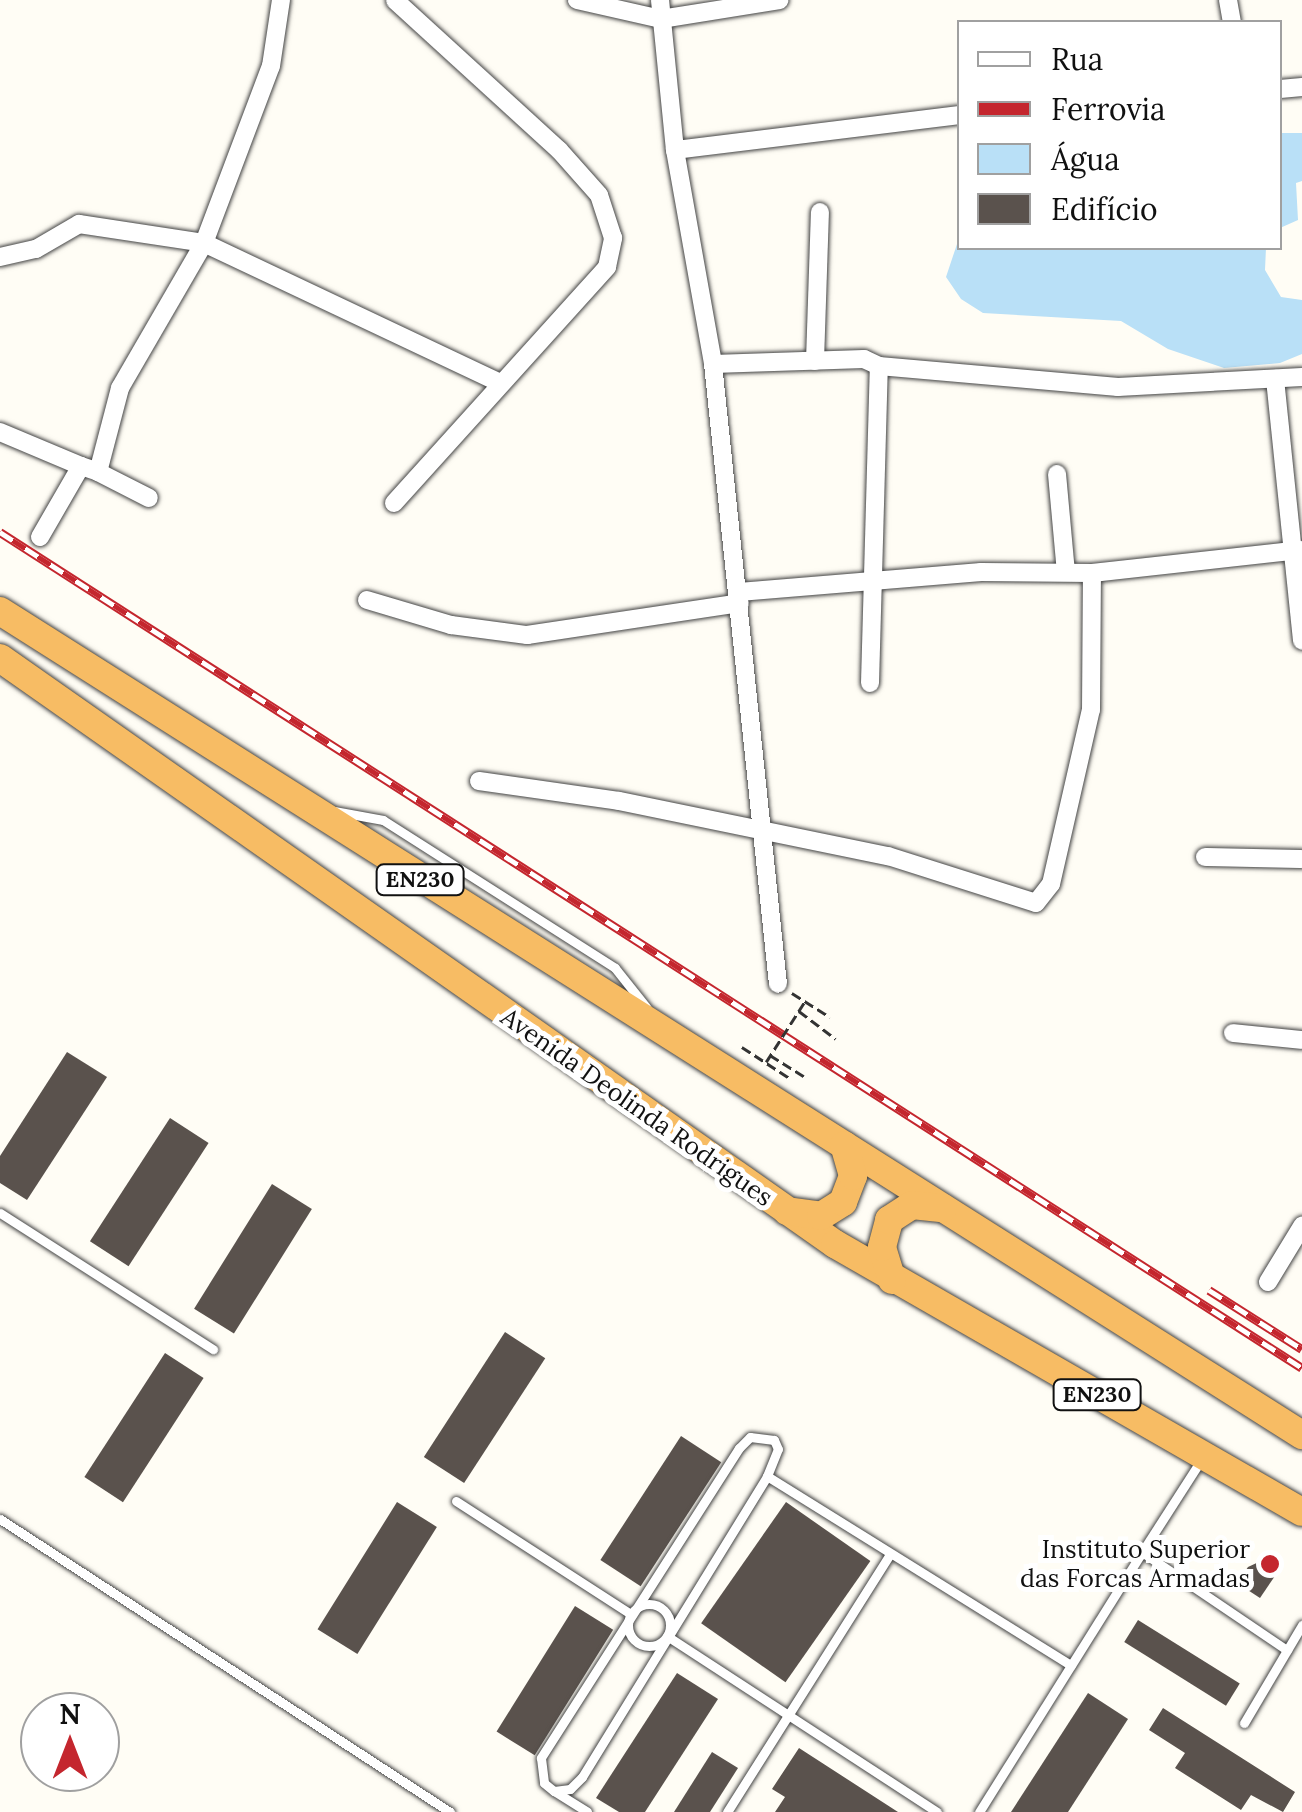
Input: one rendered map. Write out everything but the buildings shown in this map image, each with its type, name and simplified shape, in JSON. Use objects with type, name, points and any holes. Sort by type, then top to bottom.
[{"type":"highway","name":"EN230","points":[[0,611],[670,1036],[954,1210],[1302,1434]]},
{"type":"highway","name":"Avenida Deolinda Rodrigues","points":[[0,658],[786,1211],[892,1280],[1302,1512]]},
{"type":"highway","points":[[786,1211],[821,1216],[843,1202],[853,1176],[844,1145]]},
{"type":"highway","points":[[892,1280],[882,1247],[889,1220],[912,1205],[954,1210]]},
{"type":"street","points":[[40,537],[89,469],[120,388],[204,243],[266,80],[281,0]]},
{"type":"street","points":[[394,0],[559,150],[606,207],[613,238],[607,268],[498,382],[394,503]]},
{"type":"street","points":[[577,0],[661,10],[779,0]]},
{"type":"street","points":[[661,10],[676,150],[713,364],[767,830],[778,984]]},
{"type":"street","points":[[676,150],[957,116]]},
{"type":"street","points":[[815,360],[820,212]]},
{"type":"street","points":[[0,257],[36,249],[79,224],[204,243],[498,382]]},
{"type":"street","points":[[713,364],[864,359],[879,366],[1118,387],[1302,376]]},
{"type":"street","points":[[870,682],[868,584],[879,366]]},
{"type":"street","points":[[1275,379],[1298,550],[1302,642]]},
{"type":"street","points":[[0,432],[149,498]]},
{"type":"street","points":[[1058,474],[1066,572]]},
{"type":"street","points":[[367,600],[451,625],[528,635],[739,597],[982,572],[1092,573],[1298,550]]},
{"type":"street","points":[[479,781],[767,830],[888,856],[1043,900],[1091,710],[1092,573]]},
{"type":"street","points":[[1205,856],[1302,859]]},
{"type":"street","points":[[1234,1033],[1302,1040]]},
{"type":"street","points":[[1268,1282],[1302,1226]]},
{"type":"lane","points":[[0,1213],[213,1349]]},
{"type":"lane","points":[[554,1791],[570,1789],[582,1777],[767,1476],[778,1449],[774,1440],[750,1437],[631,1614],[541,1758],[544,1783],[554,1791],[587,1812]]},
{"type":"lane","points":[[979,1812],[1204,1455]]},
{"type":"lane","points":[[767,1476],[1071,1665]]},
{"type":"lane","points":[[456,1501],[631,1614],[657,1606],[669,1621],[667,1636]]},
{"type":"lane","points":[[0,1520],[450,1812]]},
{"type":"lane","points":[[1142,1552],[1288,1650]]},
{"type":"lane","points":[[726,1812],[890,1554]]},
{"type":"lane","points":[[631,1614],[629,1632],[638,1643],[651,1646],[667,1636]]},
{"type":"lane","points":[[1244,1722],[1302,1625]]},
{"type":"lane","points":[[667,1636],[938,1812]]},
{"type":"path","points":[[778,984],[830,1017]]},
{"type":"path","points":[[766,1062],[805,1001]]},
{"type":"path","points":[[799,1011],[836,1039]]},
{"type":"path","points":[[742,1047],[792,1078]]},
{"type":"path","points":[[770,1055],[804,1076]]},
{"type":"water","points":[[1282,133],[1302,133],[1302,181],[1296,183],[1298,220],[1282,227]]},
{"type":"water","points":[[957,244],[957,250],[1266,250],[1265,270],[1281,297],[1302,300],[1302,354],[1280,363],[1224,368],[1168,349],[1121,321],[983,313],[961,299],[946,277]]},
{"type":"railway","points":[[0,532],[1302,1368]]},
{"type":"railway","points":[[1209,1290],[1302,1349]]},
{"type":"place","name":"Instituto Superior das Forcas Armadas","points":[[1270,1564]]}]
